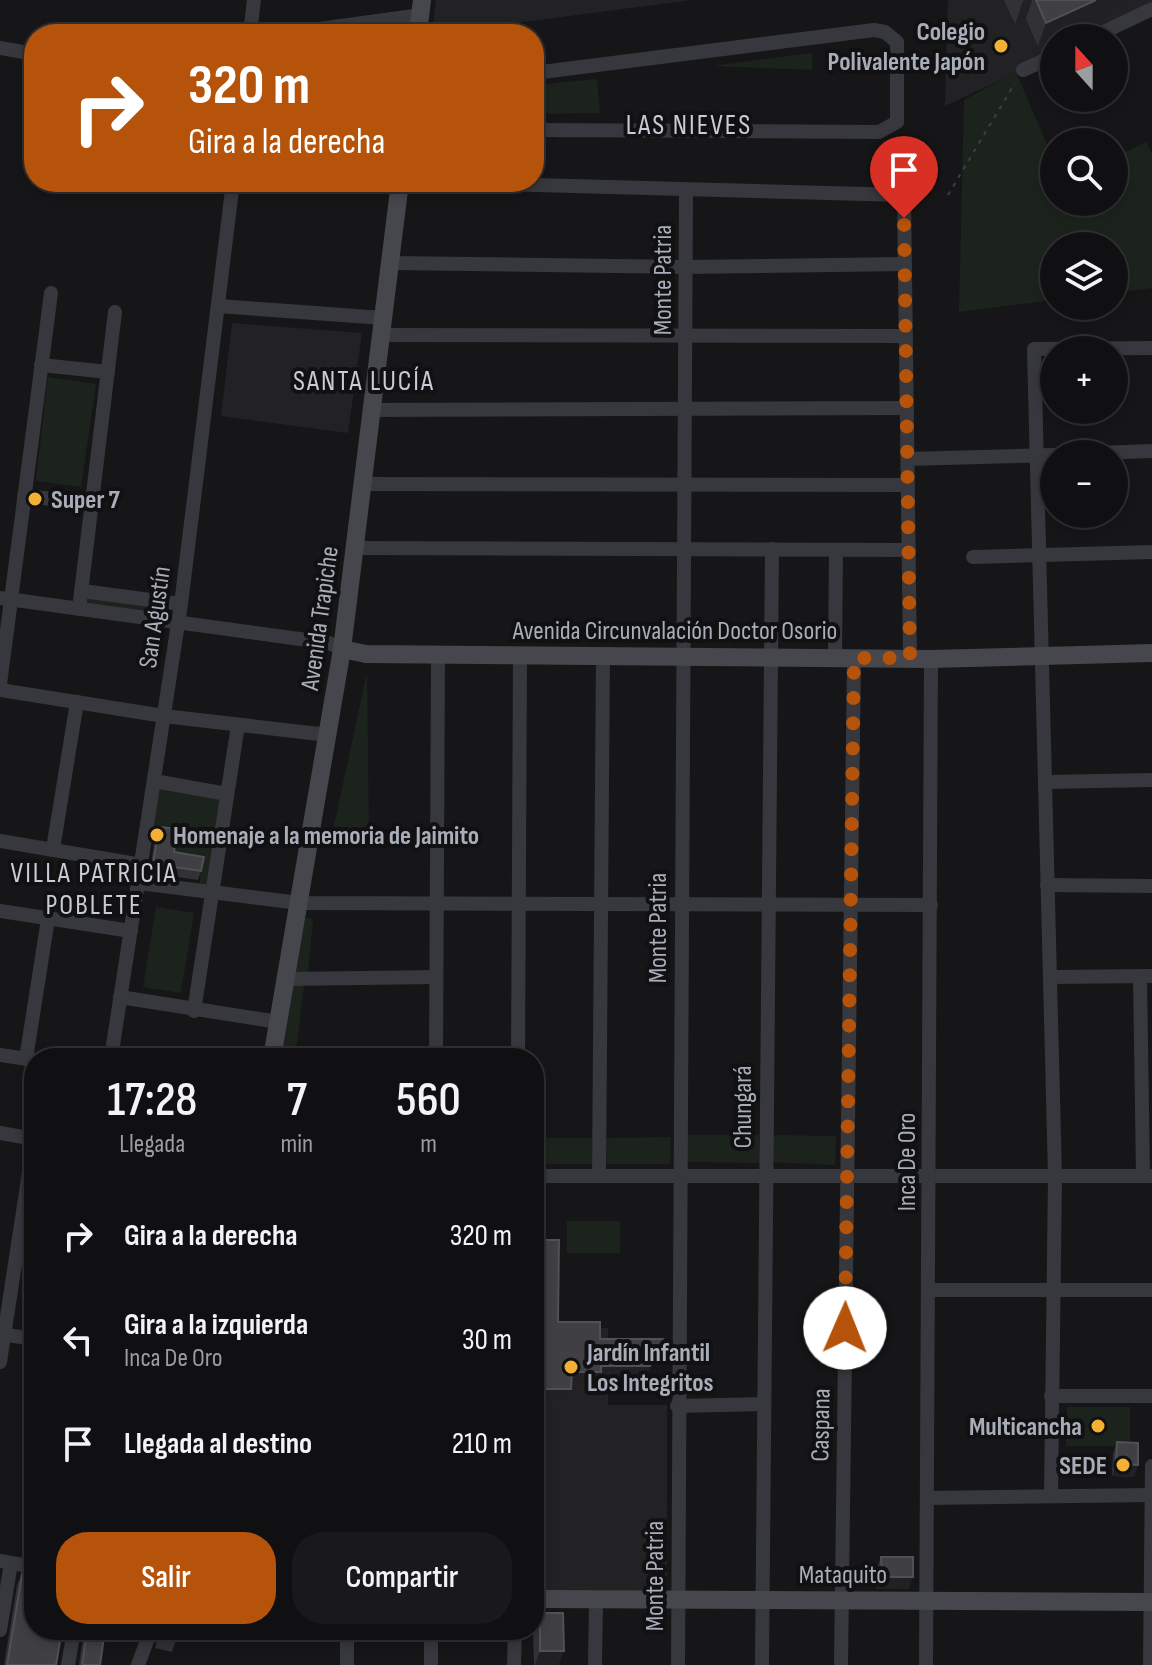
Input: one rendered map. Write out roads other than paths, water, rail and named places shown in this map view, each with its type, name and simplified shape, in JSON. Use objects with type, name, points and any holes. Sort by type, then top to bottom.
[{"type":"street","points":[[251,24],[254,0]]},
{"type":"street","points":[[1123,24],[1151,12]]},
{"type":"street","points":[[359,24],[420,16]]},
{"type":"street","points":[[544,72],[874,30],[885,32],[897,42],[897,122],[879,132],[544,130]]},
{"type":"street","points":[[0,48],[24,52]]},
{"type":"street","points":[[1023,70],[1040,62]]},
{"type":"street","points":[[544,187],[904,195],[910,658]]},
{"type":"street","name":"San Agustín","points":[[112,1048],[181,604],[232,192]]},
{"type":"street","name":"Avenida Trapiche","points":[[274,1048],[342,649],[399,192]]},
{"type":"street","name":"Monte Patria","points":[[678,1665],[677,1406],[686,192]]},
{"type":"street","points":[[390,263],[686,267],[905,264]]},
{"type":"street","points":[[51,293],[24,496],[6,599],[0,687],[164,716],[328,735]]},
{"type":"street","points":[[218,306],[382,326],[685,336],[906,336]]},
{"type":"street","points":[[79,609],[115,312]]},
{"type":"street","points":[[1051,1496],[1051,1291],[1055,1176],[1034,349],[1152,348]]},
{"type":"street","points":[[41,365],[108,372]]},
{"type":"street","points":[[372,410],[907,408]]},
{"type":"street","points":[[1128,452],[1152,451]]},
{"type":"street","points":[[908,459],[1037,455]]},
{"type":"street","points":[[363,484],[908,485]]},
{"type":"street","points":[[24,496],[92,503]]},
{"type":"street","points":[[355,548],[909,550]]},
{"type":"street","name":"Chungará","points":[[762,1665],[772,549]]},
{"type":"street","name":"Caspana","points":[[836,550],[844,658],[851,905],[841,1665]]},
{"type":"street","points":[[973,557],[1152,552]]},
{"type":"street","points":[[82,591],[181,604]]},
{"type":"street","points":[[6,599],[329,643],[342,649]]},
{"type":"street","name":"Avenida Circunvalación Doctor Osorio","points":[[342,649],[366,654],[931,659],[1152,653]]},
{"type":"street","points":[[436,1048],[438,654]]},
{"type":"street","points":[[518,1048],[520,655]]},
{"type":"street","points":[[599,1176],[603,656]]},
{"type":"street","name":"Inca De Oro","points":[[926,1665],[931,1176],[931,659]]},
{"type":"street","points":[[53,849],[77,702]]},
{"type":"street","points":[[194,1011],[238,725]]},
{"type":"street","points":[[1045,782],[1152,780]]},
{"type":"street","points":[[154,781],[227,794]]},
{"type":"street","points":[[0,841],[142,865]]},
{"type":"street","points":[[139,883],[299,903],[931,905]]},
{"type":"street","points":[[1047,885],[1152,886]]},
{"type":"street","points":[[0,911],[131,931]]},
{"type":"street","points":[[32,1048],[48,919]]},
{"type":"street","points":[[544,1176],[1147,1176],[1146,976],[1050,977]]},
{"type":"street","points":[[286,979],[436,977]]},
{"type":"street","points":[[120,997],[278,1022]]},
{"type":"street","points":[[0,1055],[24,1059]]},
{"type":"street","points":[[0,1133],[24,1137]]},
{"type":"street","points":[[0,1362],[24,1200]]},
{"type":"street","points":[[929,1290],[1152,1290]]},
{"type":"street","points":[[2,1334],[24,1337]]},
{"type":"street","points":[[1051,1396],[1152,1396]]},
{"type":"street","points":[[677,1406],[764,1404]]},
{"type":"street","points":[[1150,1665],[1152,1466]]},
{"type":"street","points":[[928,1498],[1152,1495]]},
{"type":"street","points":[[0,1630],[5,1562]]},
{"type":"street","name":"Mataquito","points":[[544,1599],[1151,1602]]},
{"type":"street","points":[[595,1665],[596,1600]]},
{"type":"street","points":[[68,1665],[72,1640]]},
{"type":"street","points":[[138,1665],[147,1640]]},
{"type":"street","points":[[347,1640],[347,1665]]},
{"type":"street","points":[[431,1640],[431,1665]]},
{"type":"street","points":[[514,1665],[515,1640]]},
{"type":"place","name":"Colegio Polivalente Japón","points":[[1001,46]]},
{"type":"place","name":"Super 7","points":[[35,499]]},
{"type":"place","name":"Homenaje a la memoria de Jaimito","points":[[157,835]]},
{"type":"place","name":"Jardín Infantil Los Integritos","points":[[571,1367]]},
{"type":"place","name":"Multicancha","points":[[1098,1426]]},
{"type":"place","name":"SEDE","points":[[1123,1465]]},
{"type":"district","name":"LAS NIEVES","points":[[689,124]]},
{"type":"district","name":"SANTA LUCÍA","points":[[364,380]]},
{"type":"district","name":"VILLA PATRICIA POBLETE","points":[[94,888]]}]
